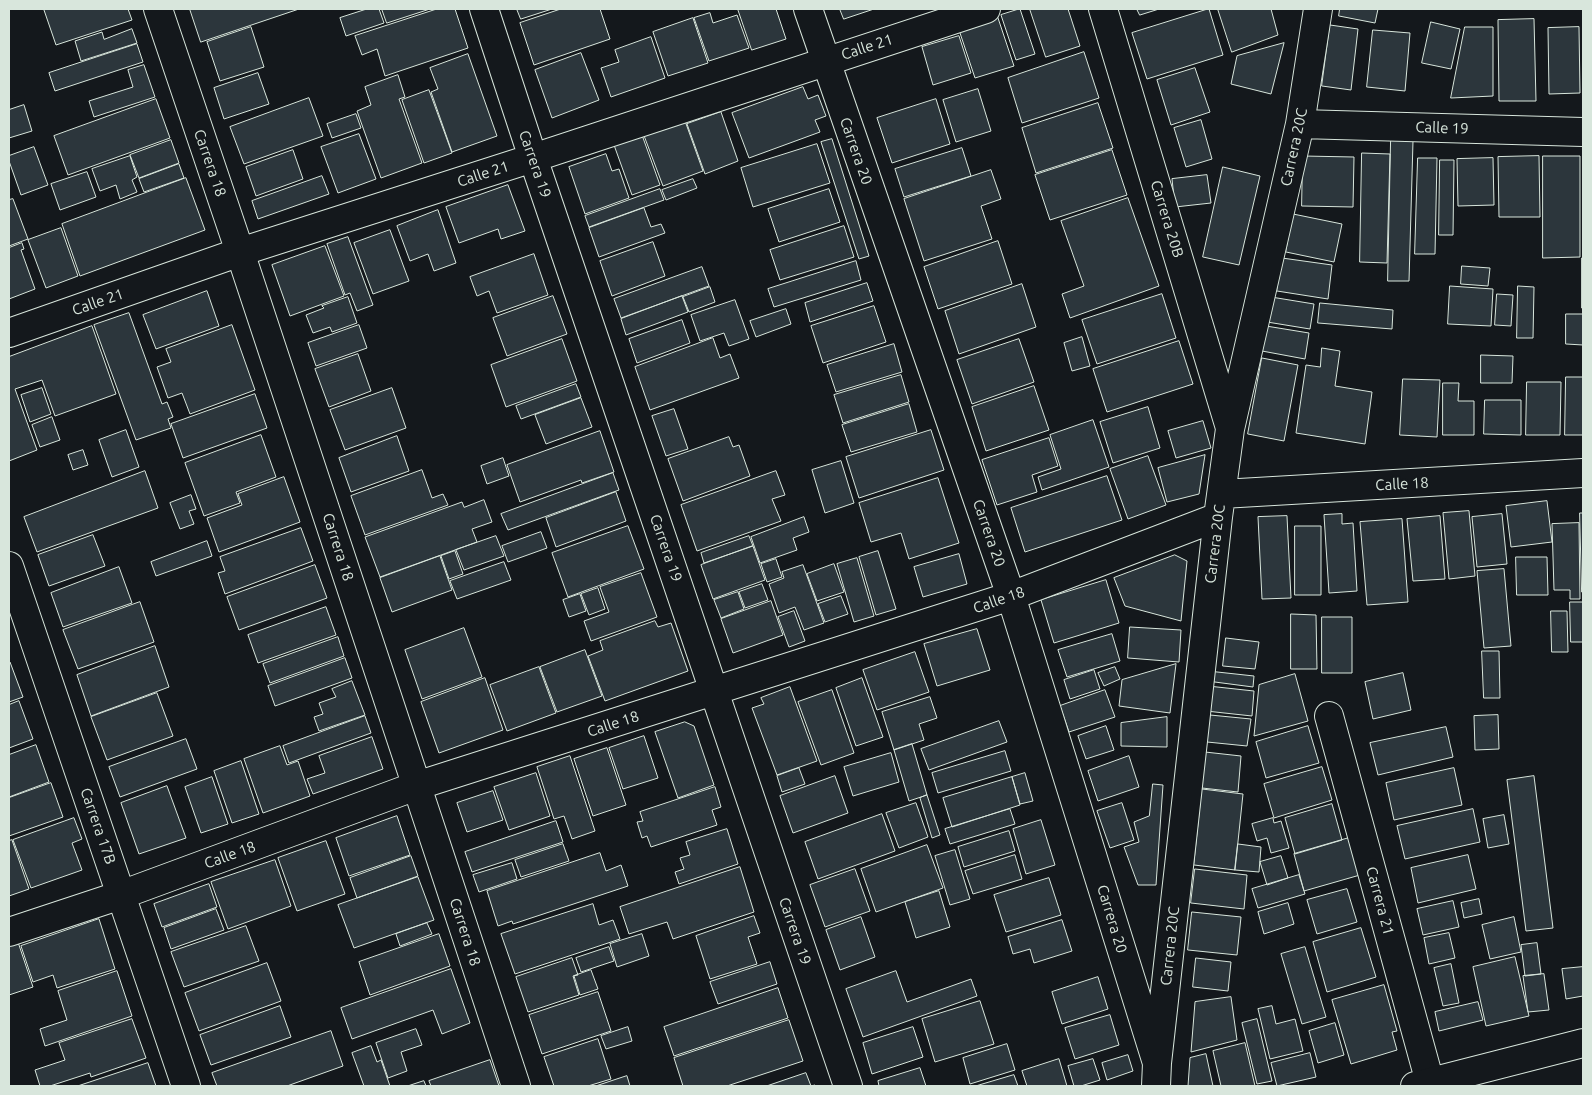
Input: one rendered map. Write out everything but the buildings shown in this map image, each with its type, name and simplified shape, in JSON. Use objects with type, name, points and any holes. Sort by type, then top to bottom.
[{"type":"street","name":"Carrera 18","points":[[158,9],[516,1086]]},
{"type":"street","name":"Carrera 19","points":[[484,9],[848,1086]]},
{"type":"street","name":"Carrera 20","points":[[808,9],[824,61],[1011,596],[1156,1074]]},
{"type":"street","name":"Calle 21","points":[[9,333],[240,252],[986,9]]},
{"type":"street","name":"Carrera 20B","points":[[1103,9],[1230,429]]},
{"type":"street","name":"Carrera 20C","points":[[1156,1074],[1230,429],[1300,124],[1318,9]]},
{"type":"street","name":"Calle 19","points":[[1300,124],[1583,132]]},
{"type":"street","name":"Calle 18","points":[[9,932],[122,895],[416,786],[1011,596],[1220,506],[1583,473]]},
{"type":"street","name":"Carrera 17B","points":[[9,566],[186,1086]]},
{"type":"street","name":"Carrera 21","points":[[1329,716],[1425,1085]]},
{"type":"street","points":[[1425,1085],[1583,1043]]}]
